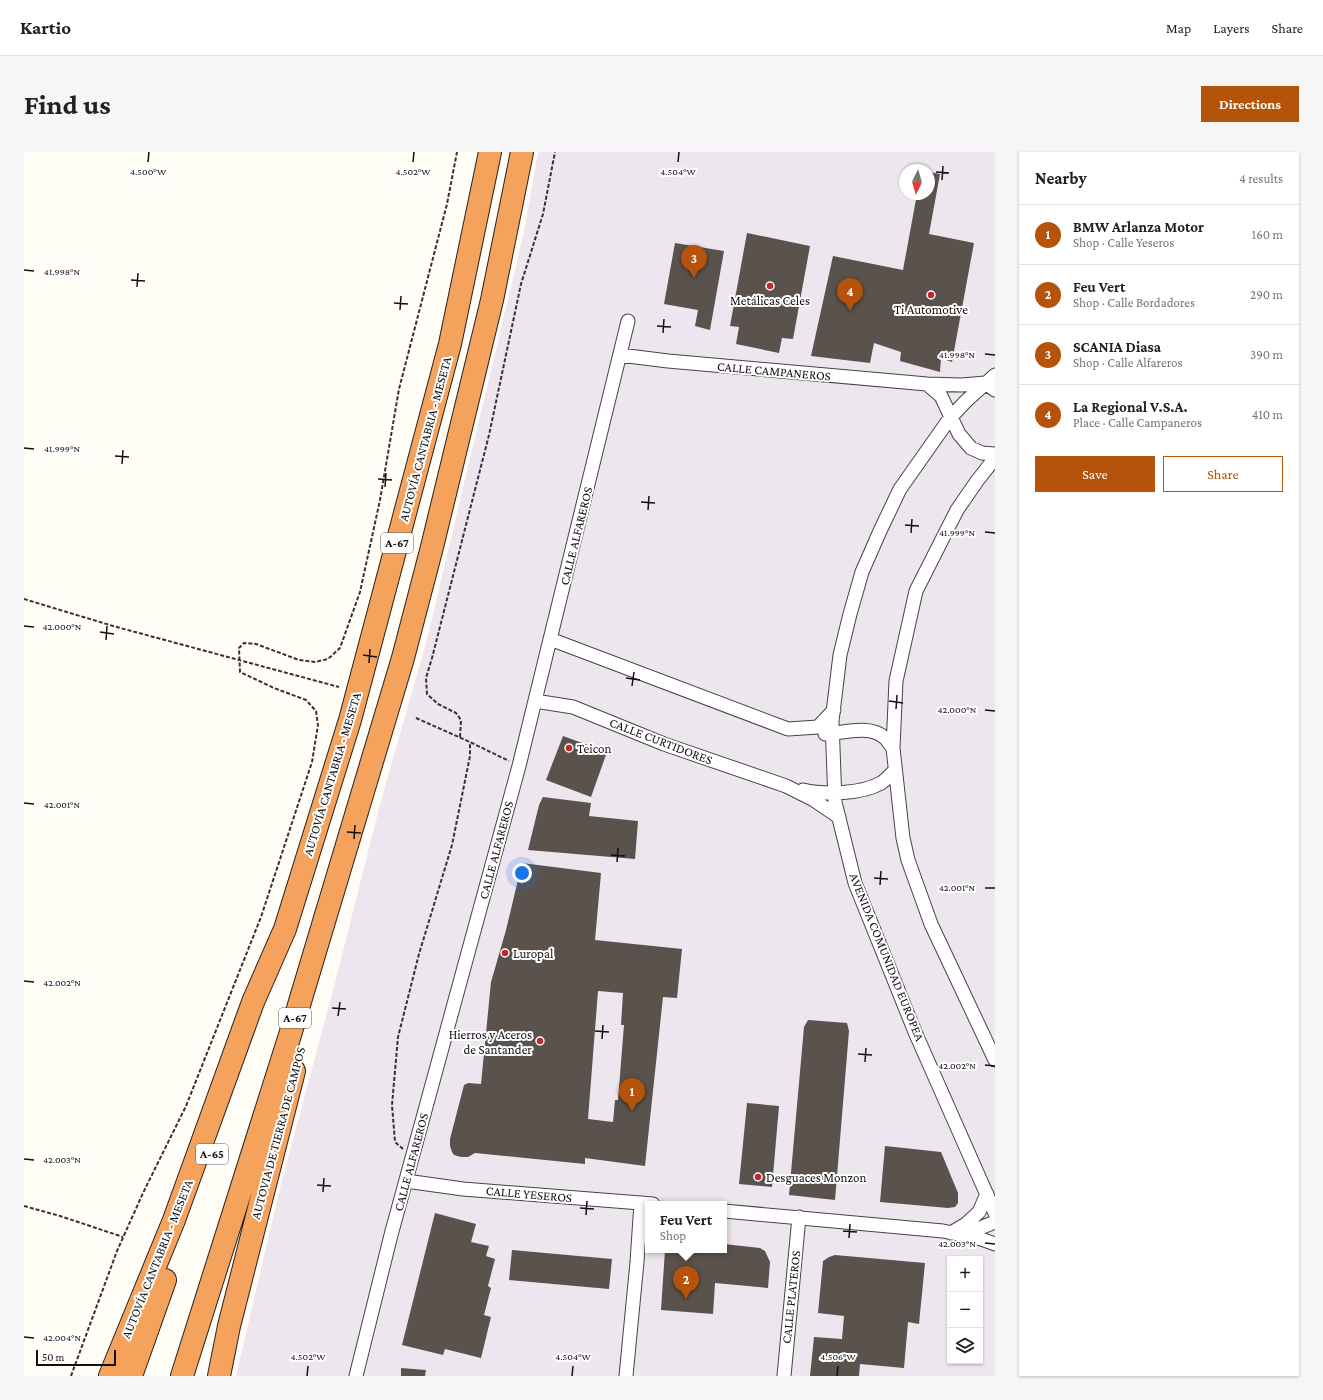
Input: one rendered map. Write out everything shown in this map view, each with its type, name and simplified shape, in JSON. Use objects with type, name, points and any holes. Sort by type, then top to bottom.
[{"type":"highway","name":"AUTOVÍA CANTABRIA - MESETA","points":[[110,1376],[174,1220],[253,1002],[285,929],[350,720],[450,344],[490,152]]},
{"type":"highway","name":"A-67","points":[[182,1376],[288,1043],[403,658],[432,547],[490,308],[522,152]]},
{"type":"highway","name":"AUTOVIA DE TIERRA DE CAMPOS","points":[[219,1376],[229,1326],[281,1116],[403,658]]},
{"type":"highway","name":"A-65","points":[[131,1376],[240,1078],[274,976],[285,929]]},
{"type":"street","name":"CALLE ALFAREROS","points":[[356,1376],[412,1158],[519,766],[628,321]]},
{"type":"street","name":"CALLE CAMPANEROS","points":[[620,355],[668,361],[927,384],[962,385],[992,382]]},
{"type":"street","name":"AVENIDA COMUNIDAD EUROPEA","points":[[992,382],[950,418],[900,489],[862,572],[840,655],[833,733],[835,802],[855,883],[916,1032],[995,1213]]},
{"type":"street","points":[[927,384],[941,396],[950,418],[959,434],[971,448],[982,453],[995,454]]},
{"type":"street","points":[[995,458],[957,510],[916,591],[896,681],[892,748],[903,838],[908,860],[931,924],[995,1060]]},
{"type":"street","points":[[550,639],[788,729],[812,734],[864,730],[874,732],[884,737],[892,748]]},
{"type":"street","name":"CALLE CURTIDORES","points":[[535,701],[573,707],[664,744],[786,786],[816,793],[835,793],[863,789],[881,783],[895,770]]},
{"type":"street","points":[[788,729],[818,727],[834,710]]},
{"type":"street","name":"CALLE CURTIDORES","points":[[786,786],[814,800],[839,817]]},
{"type":"street","name":"CALLE YESEROS","points":[[406,1181],[463,1189],[645,1203]]},
{"type":"street","points":[[951,1233],[966,1224],[979,1212],[987,1194]]},
{"type":"street","points":[[727,1211],[943,1231],[981,1239],[995,1244]]},
{"type":"street","points":[[626,1376],[637,1262],[645,1215]]},
{"type":"street","name":"CALLE PLATEROS","points":[[784,1376],[799,1217]]},
{"type":"street","points":[[951,1233],[975,1230],[995,1222]]},
{"type":"path","points":[[71,1376],[123,1237],[189,1099],[261,917],[312,762],[318,725],[316,711],[306,700],[274,688],[240,672],[239,648],[244,643],[256,644],[299,660],[315,662],[328,659],[340,648],[360,592],[380,500],[399,389],[447,204],[457,152]]},
{"type":"path","points":[[460,738],[461,720],[456,713],[438,704],[427,694],[426,678],[489,435],[521,284],[543,214],[555,152]]},
{"type":"path","points":[[24,599],[113,626],[339,687]]},
{"type":"path","points":[[416,718],[519,766]]},
{"type":"path","points":[[412,1158],[395,1142],[392,1105],[398,1037],[419,954],[452,845],[470,756],[470,742]]},
{"type":"path","points":[[24,1206],[60,1216],[123,1237]]},
{"type":"shaded area","points":[[538,152],[995,152],[995,1376],[236,1376],[281,1184],[336,979],[380,804],[426,643],[524,232]]},
{"type":"building","points":[[935,173],[940,174],[929,234],[974,243],[952,362],[941,358],[940,372],[900,361],[901,352],[874,343],[870,363],[811,356],[833,256],[903,270],[916,200],[935,200]]},
{"type":"building","name":"Metálicas Celes","points":[[747,233],[810,246],[793,339],[782,338],[779,353],[736,344],[739,327],[730,326]]},
{"type":"building","points":[[675,243],[724,251],[710,330],[695,326],[698,310],[664,304]]},
{"type":"building","points":[[563,736],[607,752],[591,797],[546,780]]},
{"type":"building","points":[[543,797],[591,803],[589,816],[638,821],[635,859],[528,850],[539,805]]},
{"type":"building","points":[[522,863],[601,873],[595,940],[682,949],[677,998],[663,997],[645,1166],[585,1158],[585,1164],[475,1153],[468,1157],[461,1157],[454,1155],[452,1152],[450,1139],[464,1085],[468,1083],[481,1084],[491,982],[506,930]],"holes":[[[598,991],[623,993],[621,1025],[624,1025],[618,1100],[615,1100],[613,1122],[588,1119]]]},
{"type":"building","points":[[808,1020],[847,1023],[849,1031],[835,1200],[789,1195],[804,1027]]},
{"type":"building","points":[[747,1103],[779,1106],[772,1187],[739,1184]]},
{"type":"building","points":[[885,1146],[941,1152],[958,1193],[958,1203],[955,1207],[948,1208],[880,1202]]},
{"type":"building","points":[[435,1213],[476,1224],[471,1242],[489,1246],[486,1256],[495,1259],[488,1286],[491,1288],[484,1315],[491,1317],[481,1358],[445,1349],[443,1355],[402,1345]]},
{"type":"building","points":[[727,1244],[760,1248],[765,1251],[770,1262],[768,1288],[715,1283],[713,1314],[661,1310],[665,1253],[727,1253]]},
{"type":"building","points":[[512,1250],[612,1259],[609,1289],[509,1280]]},
{"type":"building","points":[[835,1255],[925,1263],[919,1324],[908,1322],[904,1368],[860,1364],[859,1376],[810,1376],[814,1337],[842,1339],[844,1316],[818,1313],[823,1261]]},
{"type":"building","points":[[401,1368],[426,1370],[425,1376],[401,1376]]},
{"type":"place","name":"SCANIA Diasa","points":[[694,278]]},
{"type":"place","name":"Metálicas Celes","points":[[770,286]]},
{"type":"place","name":"Ti Automotive","points":[[931,295]]},
{"type":"place","name":"La Regional V.S.A.","points":[[850,311]]},
{"type":"place","name":"Teicon","points":[[569,748]]},
{"type":"place","name":"Luropal","points":[[505,953]]},
{"type":"place","name":"Hierros y Aceros de Santander","points":[[540,1041]]},
{"type":"place","name":"BMW Arlanza Motor","points":[[632,1111]]},
{"type":"place","name":"Desguaces Monzon","points":[[758,1177]]},
{"type":"place","name":"Feu Vert","points":[[686,1299]]}]
